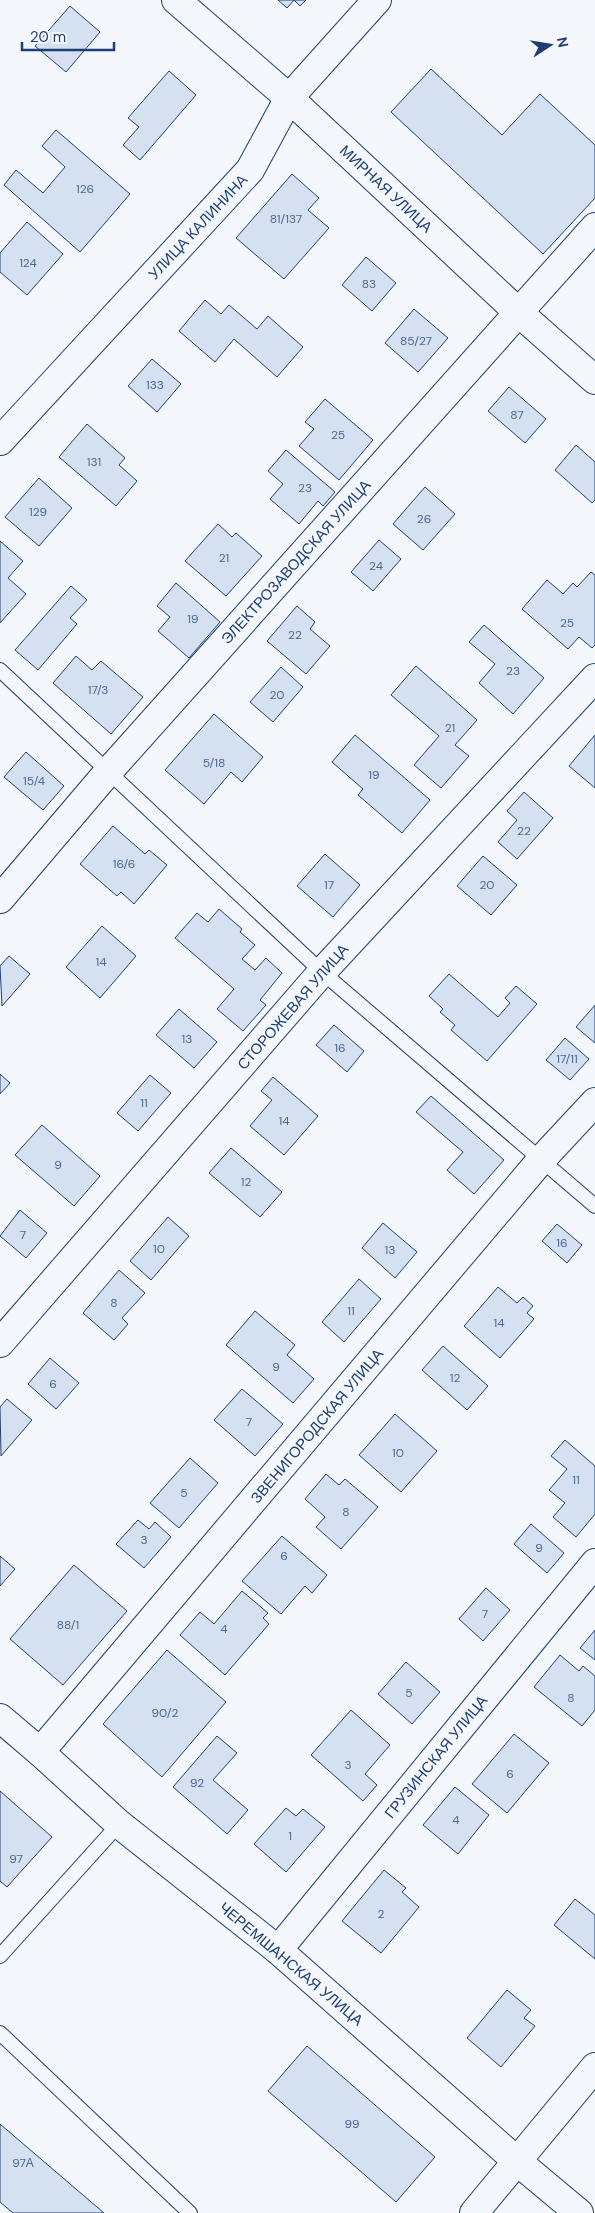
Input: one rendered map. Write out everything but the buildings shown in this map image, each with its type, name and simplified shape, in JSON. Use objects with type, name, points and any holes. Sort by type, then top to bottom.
[{"type":"street","name":"МИРНАЯ УЛИЦА","points":[[176,0],[289,98],[518,312],[595,380]]},
{"type":"street","name":"УЛИЦА КАЛИНИНА","points":[[0,441],[250,170],[289,98],[377,0]]},
{"type":"street","name":"ЭЛЕКТРОЗАВОДСКАЯ УЛИЦА","points":[[0,900],[108,772],[595,227]]},
{"type":"street","name":"СТОРОЖЕВАЯ УЛИЦА","points":[[0,1343],[322,972],[595,678]]},
{"type":"street","name":"ЗВЕНИГОРОДСКАЯ УЛИЦА","points":[[40,1752],[542,1160],[595,1102]]},
{"type":"street","name":"ГРУЗИНСКАЯ УЛИЦА","points":[[278,1950],[595,1563]]},
{"type":"street","name":"ЧЕРЕМШАНСКАЯ УЛИЦА","points":[[0,1718],[119,1824],[278,1950],[518,2162],[579,2213]]},
{"type":"street","points":[[474,2213],[595,2067]]},
{"type":"lane","points":[[0,670],[322,972],[595,1206]]},
{"type":"lane","points":[[0,1956],[119,1824]]},
{"type":"lane","points":[[0,2033],[190,2213]]}]
